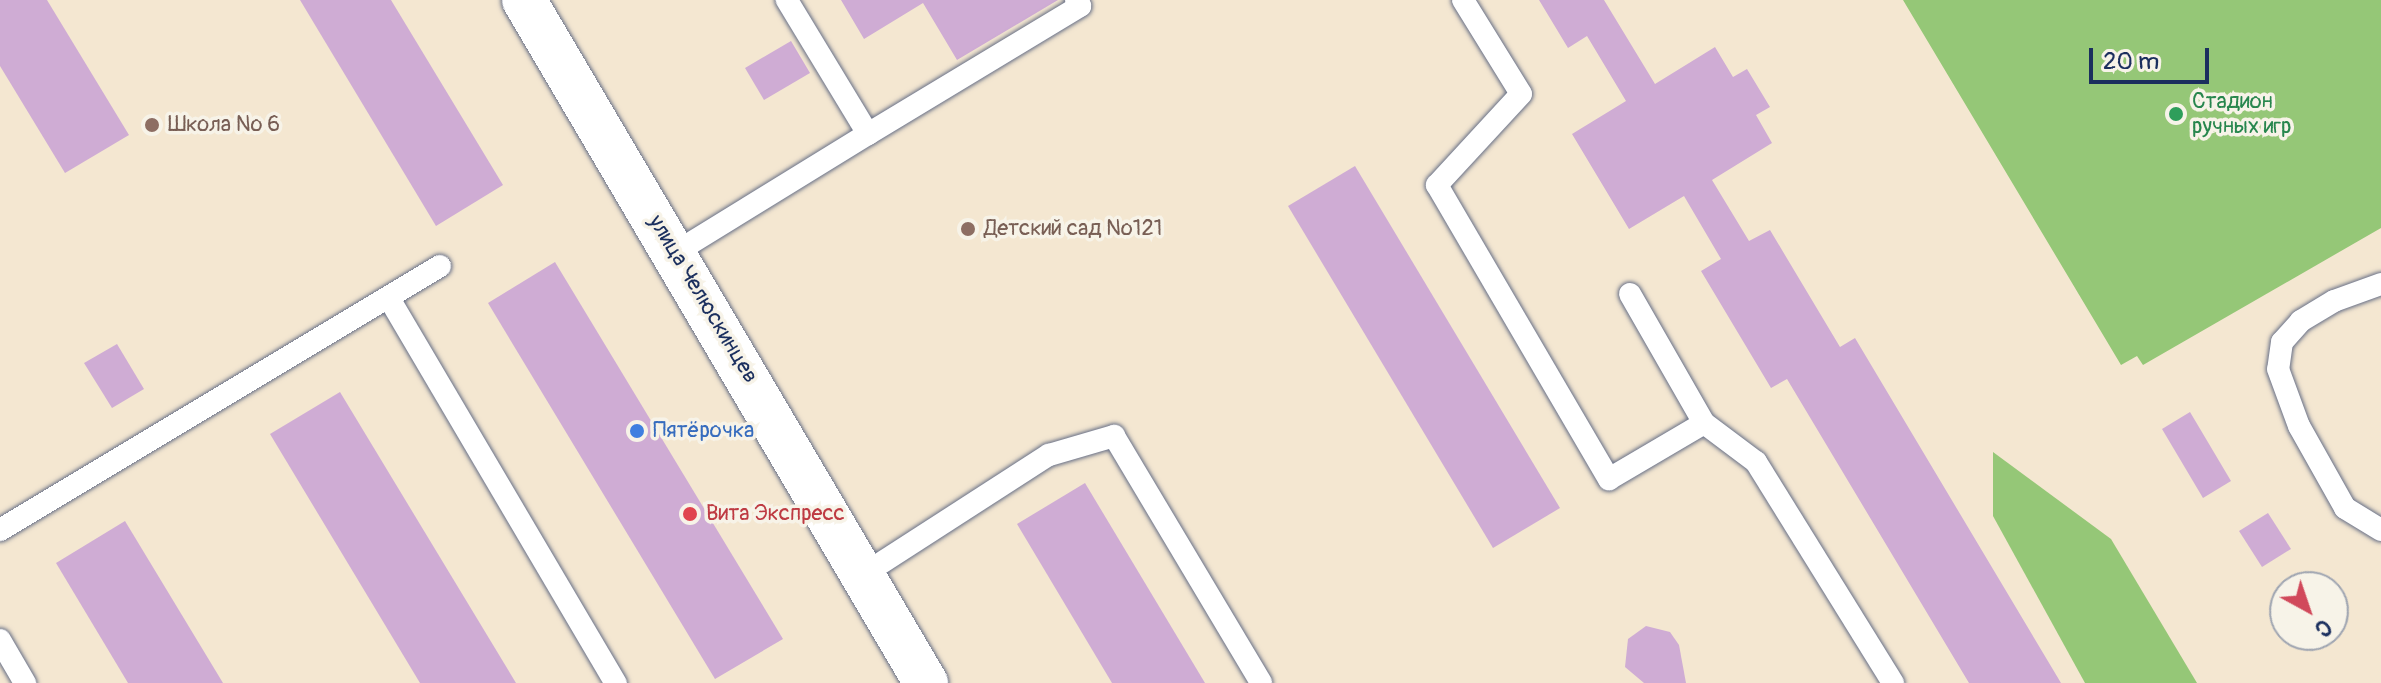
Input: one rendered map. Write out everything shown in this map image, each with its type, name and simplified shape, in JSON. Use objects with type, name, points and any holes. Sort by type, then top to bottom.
[{"type":"street","name":"улица Челюскинцев","points":[[524,0],[676,252],[926,683]]},
{"type":"lane","points":[[787,0],[868,134]]},
{"type":"lane","points":[[676,252],[1080,6],[1076,0]]},
{"type":"lane","points":[[1463,0],[1521,94],[1437,185],[1609,479],[1704,423]]},
{"type":"lane","points":[[0,530],[390,300],[440,266]]},
{"type":"lane","points":[[2381,284],[2334,301],[2301,321],[2282,342],[2278,369],[2299,426],[2345,508],[2381,530]]},
{"type":"lane","points":[[1630,294],[1704,423],[1756,462],[1893,683]]},
{"type":"lane","points":[[390,300],[616,683]]},
{"type":"lane","points":[[864,574],[1049,455],[1114,436],[1261,683]]},
{"type":"lane","points":[[0,640],[25,683]]},
{"type":"green space","name":"Стадион ручных игр","points":[[1903,0],[2381,0],[2381,228],[2143,365],[2137,356],[2121,365]]},
{"type":"green space","points":[[1993,452],[2111,539],[2197,683],[2085,683],[1993,516]]},
{"type":"building","points":[[0,0],[47,0],[129,135],[65,173],[0,66]]},
{"type":"building","points":[[300,0],[391,0],[503,185],[436,226]]},
{"type":"building","points":[[841,0],[1058,0],[957,60],[923,3],[864,39]]},
{"type":"building","points":[[1539,0],[1604,0],[1655,84],[1715,47],[1733,77],[1747,69],[1770,107],[1756,115],[1772,143],[1712,180],[1749,241],[1770,230],[1840,347],[1855,338],[2061,683],[1969,683],[1787,379],[1771,388],[1701,271],[1721,259],[1684,196],[1629,229],[1572,134],[1626,101],[1587,36],[1568,48]]},
{"type":"building","points":[[791,41],[810,73],[764,100],[745,68]]},
{"type":"building","points":[[1355,166],[1560,508],[1493,548],[1288,206]]},
{"type":"building","points":[[555,262],[783,639],[715,679],[488,303]]},
{"type":"building","points":[[117,344],[144,389],[112,408],[84,363]]},
{"type":"building","points":[[340,392],[516,683],[420,683],[270,434]]},
{"type":"building","points":[[2190,412],[2231,481],[2203,498],[2162,429]]},
{"type":"building","points":[[1085,483],[1205,683],[1112,683],[1017,524]]},
{"type":"building","points":[[2268,513],[2291,549],[2262,567],[2239,531]]},
{"type":"building","points":[[125,521],[223,683],[128,683],[56,563]]},
{"type":"building","points":[[1646,626],[1670,632],[1679,645],[1686,683],[1644,683],[1625,667],[1628,639]]},
{"type":"place","name":"Стадион ручных игр","points":[[2176,114]]},
{"type":"place","name":"Школа № 6","points":[[152,125]]},
{"type":"place","name":"Детский сад №121","points":[[968,229]]},
{"type":"place","name":"Пятёрочка","points":[[637,431]]},
{"type":"place","name":"Вита Экспресс","points":[[690,514]]}]
